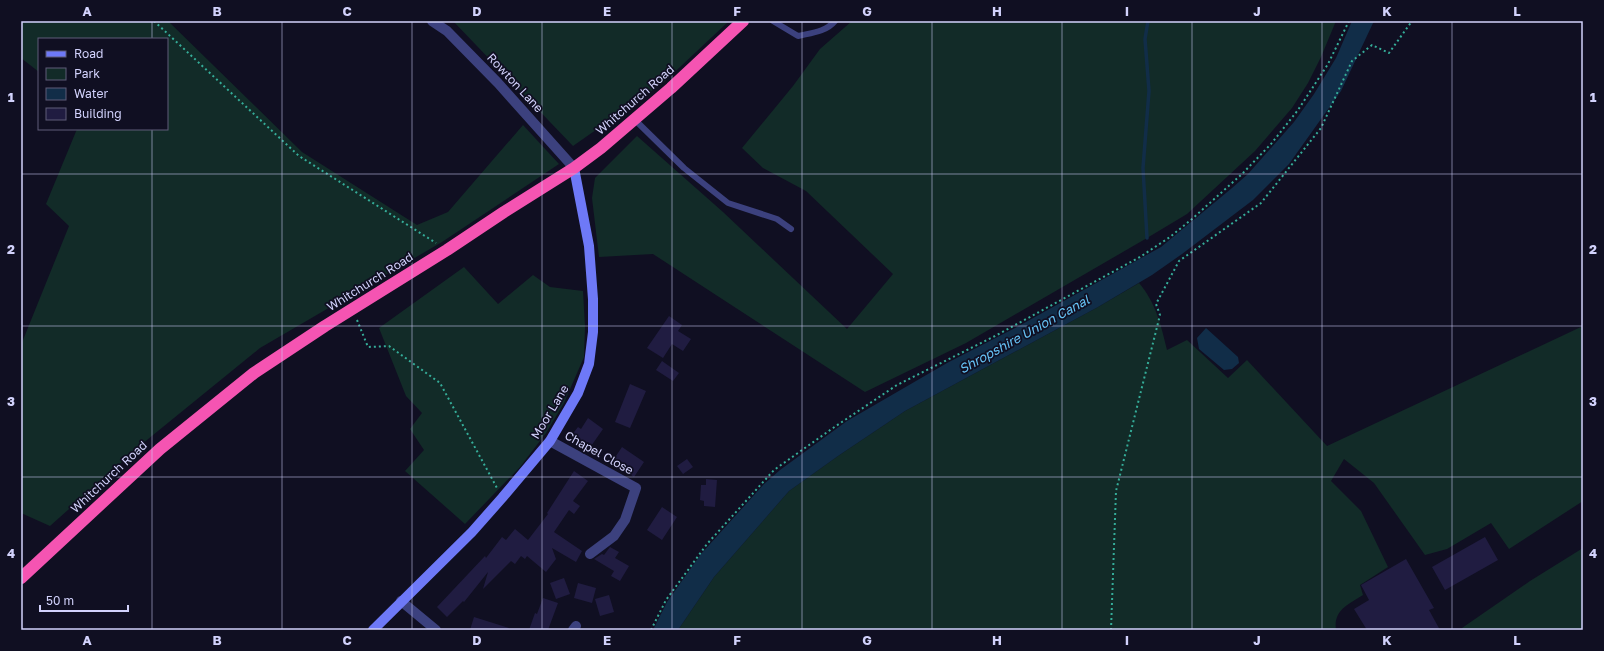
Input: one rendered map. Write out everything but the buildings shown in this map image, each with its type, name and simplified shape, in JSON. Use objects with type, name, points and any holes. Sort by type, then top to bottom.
[{"type":"highway","name":"Whitchurch Road","points":[[21,578],[160,448],[254,373],[574,168],[601,148],[743,21]]},
{"type":"street","name":"Rowton Lane","points":[[432,21],[447,31],[498,83],[574,168]]},
{"type":"street","name":"Moor Lane","points":[[374,630],[401,601],[472,532],[502,498],[550,441],[578,393],[589,364],[593,332],[589,246],[574,168]]},
{"type":"street","name":"Chapel Close","points":[[550,441],[636,488],[625,520],[614,536],[590,554]]},
{"type":"street","points":[[401,601],[436,630]]},
{"type":"lane","points":[[773,21],[798,36],[820,31],[835,21]]},
{"type":"lane","points":[[634,119],[684,168],[728,203],[777,219],[790,229]]},
{"type":"path","points":[[154,21],[299,156],[447,250]]},
{"type":"path","points":[[651,630],[666,600],[707,544],[774,470],[897,385],[995,336],[1140,257],[1170,237],[1203,209],[1242,174],[1271,144],[1298,110],[1328,64],[1349,21]]},
{"type":"path","points":[[1111,630],[1116,491],[1160,315],[1156,304],[1179,261],[1261,202],[1321,128],[1352,61],[1372,46],[1389,53],[1412,21]]},
{"type":"path","points":[[354,309],[368,347],[389,346],[440,383],[502,498]]},
{"type":"green space","points":[[23,21],[168,21],[302,152],[417,225],[448,212],[523,125],[559,164],[442,242],[260,348],[142,444],[50,526],[21,513],[21,345],[69,226],[46,204],[77,130],[168,130],[168,38],[38,38],[38,71],[21,58],[21,24]]},
{"type":"green space","points":[[453,21],[729,21],[663,83],[573,146]]},
{"type":"green space","points":[[852,21],[1336,21],[1308,83],[1292,108],[1255,151],[1187,214],[966,343],[865,392],[653,254],[599,257],[592,198],[595,178],[637,136],[723,212],[847,329],[893,274],[806,191],[763,168],[742,148],[793,86],[820,49]]},
{"type":"green space","points":[[464,267],[498,304],[533,275],[550,287],[583,291],[585,327],[584,357],[564,403],[546,433],[520,467],[465,524],[405,471],[424,450],[410,429],[422,413],[406,396],[379,328]]},
{"type":"green space","points":[[1139,283],[1154,306],[1167,350],[1187,340],[1228,378],[1247,360],[1327,446],[1583,326],[1583,501],[1509,549],[1491,523],[1447,549],[1425,555],[1374,483],[1344,459],[1331,481],[1361,511],[1388,567],[1360,585],[1363,595],[1343,608],[1337,617],[1336,630],[678,630],[714,577],[789,491],[905,411],[1098,307]]},
{"type":"green space","points":[[1583,548],[1583,630],[1463,630],[1462,628],[1530,581]]},
{"type":"water","name":"Shropshire Union Canal","points":[[1352,21],[1374,21],[1341,91],[1289,164],[1253,200],[1152,275],[1098,307],[905,411],[789,491],[714,577],[678,630],[653,630],[667,602],[701,554],[764,484],[780,470],[847,421],[947,363],[1017,327],[1161,247],[1232,188],[1248,174],[1294,122],[1314,94],[1336,58]]},
{"type":"water","points":[[1206,328],[1238,357],[1239,363],[1232,369],[1224,370],[1199,349],[1197,338]]},
{"type":"waterway","points":[[1147,238],[1143,168],[1149,91],[1145,39],[1148,21]]}]
